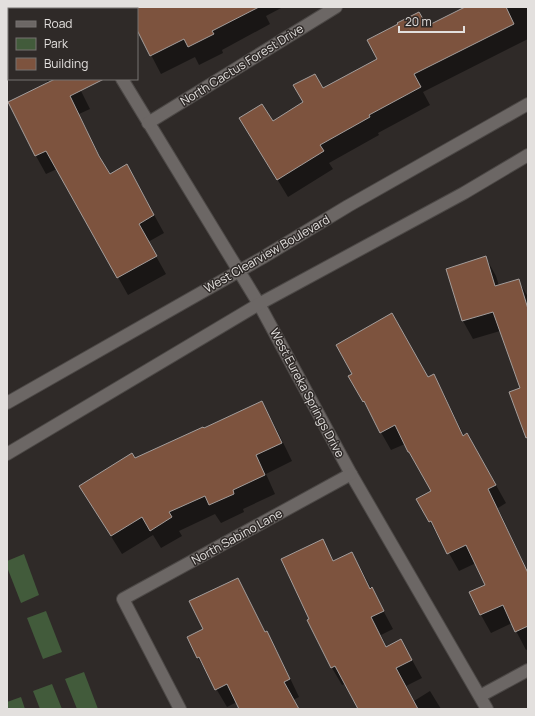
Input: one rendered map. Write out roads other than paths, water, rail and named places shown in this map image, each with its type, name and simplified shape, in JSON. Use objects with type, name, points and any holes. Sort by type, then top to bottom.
[{"type":"street","name":"North Cactus Forest Drive","points":[[148,123],[336,7]]},
{"type":"street","name":"West Eureka Springs Drive","points":[[123,80],[259,304],[351,474],[487,709]]},
{"type":"street","name":"West Clearview Boulevard","points":[[7,403],[528,104]]},
{"type":"street","points":[[7,454],[259,304],[464,193],[528,155]]},
{"type":"street","name":"North Sabino Lane","points":[[180,709],[122,599],[351,474]]},
{"type":"street","points":[[480,696],[528,670]]}]
